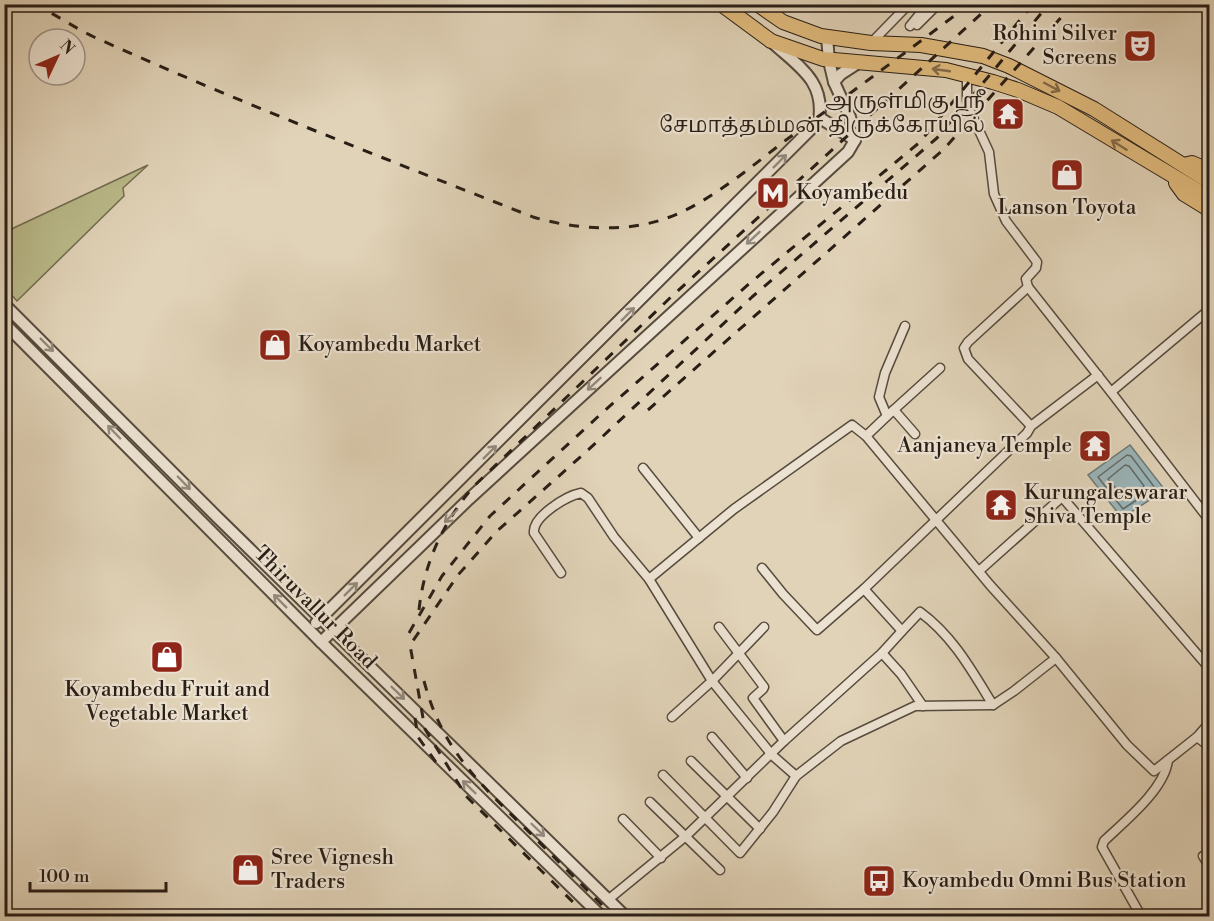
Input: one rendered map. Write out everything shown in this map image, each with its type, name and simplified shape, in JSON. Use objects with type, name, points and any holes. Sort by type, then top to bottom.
[{"type":"main road","points":[[721,4],[771,41],[829,61],[946,70],[1001,85],[1058,107],[1170,174],[1184,194],[1209,210]]},
{"type":"main road","points":[[757,4],[783,22],[827,37],[871,43],[921,45],[983,56],[1009,66],[1094,109],[1182,165],[1192,164],[1209,198]]},
{"type":"main road","points":[[1170,174],[1199,177],[1209,182]]},
{"type":"street","points":[[871,43],[909,4]]},
{"type":"street","points":[[928,4],[914,26],[938,4]]},
{"type":"street","points":[[321,642],[478,490],[848,152],[855,140],[850,117],[834,82],[827,37]]},
{"type":"street","points":[[310,630],[819,122],[820,94],[808,74],[771,41]]},
{"type":"street","points":[[834,82],[841,74],[858,63]]},
{"type":"street","points":[[967,76],[967,100],[989,152],[994,194],[1006,221],[1037,262],[1036,268],[1026,279],[1028,287],[1112,392],[1209,521]]},
{"type":"street","points":[[820,118],[855,140]]},
{"type":"street","points":[[1028,287],[964,348],[968,359],[1030,426]]},
{"type":"street","points":[[4,304],[625,916]]},
{"type":"street","points":[[1112,392],[1209,309]]},
{"type":"street","name":"Thiruvallur Road","points":[[4,323],[321,642],[601,916]]},
{"type":"street","points":[[905,326],[885,373],[879,397],[891,413],[915,434]]},
{"type":"street","points":[[866,436],[940,368]]},
{"type":"street","points":[[762,568],[783,594],[818,630],[937,520],[1027,433],[1030,426],[1098,375]]},
{"type":"street","points":[[649,579],[734,509],[852,425],[866,436],[979,571],[1056,658],[1127,745],[1154,771],[1197,737],[1209,722]]},
{"type":"street","points":[[643,468],[699,538]]},
{"type":"street","points":[[561,573],[534,533],[533,527],[536,521],[555,506],[581,493],[588,498],[614,537],[649,579],[712,681],[772,755],[796,776]]},
{"type":"street","points":[[979,571],[1062,497],[1209,669]]},
{"type":"street","points":[[864,589],[902,631]]},
{"type":"street","points":[[609,899],[686,836],[784,741],[882,653],[921,612],[948,636],[993,705]]},
{"type":"street","points":[[719,627],[764,687],[753,698],[784,741]]},
{"type":"street","points":[[672,717],[712,681],[764,627]]},
{"type":"street","points":[[882,653],[901,674],[923,706]]},
{"type":"street","points":[[663,775],[740,853],[796,776],[841,741],[915,706],[993,705],[1056,658]]},
{"type":"street","points":[[712,737],[747,778]]},
{"type":"street","points":[[1197,737],[1209,747]]},
{"type":"street","points":[[1141,916],[1102,847],[1104,841],[1138,808],[1163,778],[1168,760]]},
{"type":"street","points":[[692,761],[759,829]]},
{"type":"street","points":[[650,802],[720,870]]},
{"type":"street","points":[[624,819],[661,858]]},
{"type":"street","points":[[1203,856],[1209,867]]},
{"type":"street","points":[[1197,916],[1209,910]]},
{"type":"green space","points":[[148,165],[123,188],[124,196],[17,301],[5,288],[5,232]]},
{"type":"water","points":[[1130,445],[1165,490],[1122,518],[1088,475]]},
{"type":"railway","points":[[34,4],[94,37],[367,152],[533,217],[581,227],[598,228],[649,223],[696,205],[743,173],[970,4]]},
{"type":"railway","points":[[419,610],[425,575],[437,543],[453,513],[474,486],[671,297],[992,4]]},
{"type":"railway","points":[[409,633],[442,576],[490,516],[603,412],[750,283],[920,142],[1033,4]]},
{"type":"railway","points":[[587,916],[466,796],[425,729],[410,645],[458,575],[496,532],[587,451],[752,297],[937,138],[1049,4]]},
{"type":"railway","points":[[648,410],[944,149],[1073,4]]},
{"type":"railway","points":[[424,681],[441,726],[464,763],[492,796],[613,916]]},
{"type":"railway","points":[[415,718],[418,737],[438,765]]},
{"type":"place","name":"Rohini Silver Screens","points":[[1140,46]]},
{"type":"place","name":"அருள்மிகு ஸ்ரீ சேமாத்தம்மன் திருக்கோயில்","points":[[1008,114]]},
{"type":"place","name":"Lanson Toyota","points":[[1067,175]]},
{"type":"place","name":"Koyambedu","points":[[773,193]]},
{"type":"place","name":"Koyambedu Market","points":[[275,345]]},
{"type":"place","name":"Aanjaneya Temple","points":[[1095,446]]},
{"type":"place","name":"Kurungaleswarar Shiva Temple","points":[[1001,505]]},
{"type":"place","name":"Koyambedu Fruit and Vegetable Market","points":[[167,657]]},
{"type":"place","name":"Sree Vignesh Traders","points":[[248,870]]},
{"type":"place","name":"Koyambedu Omni Bus Station","points":[[879,881]]}]
